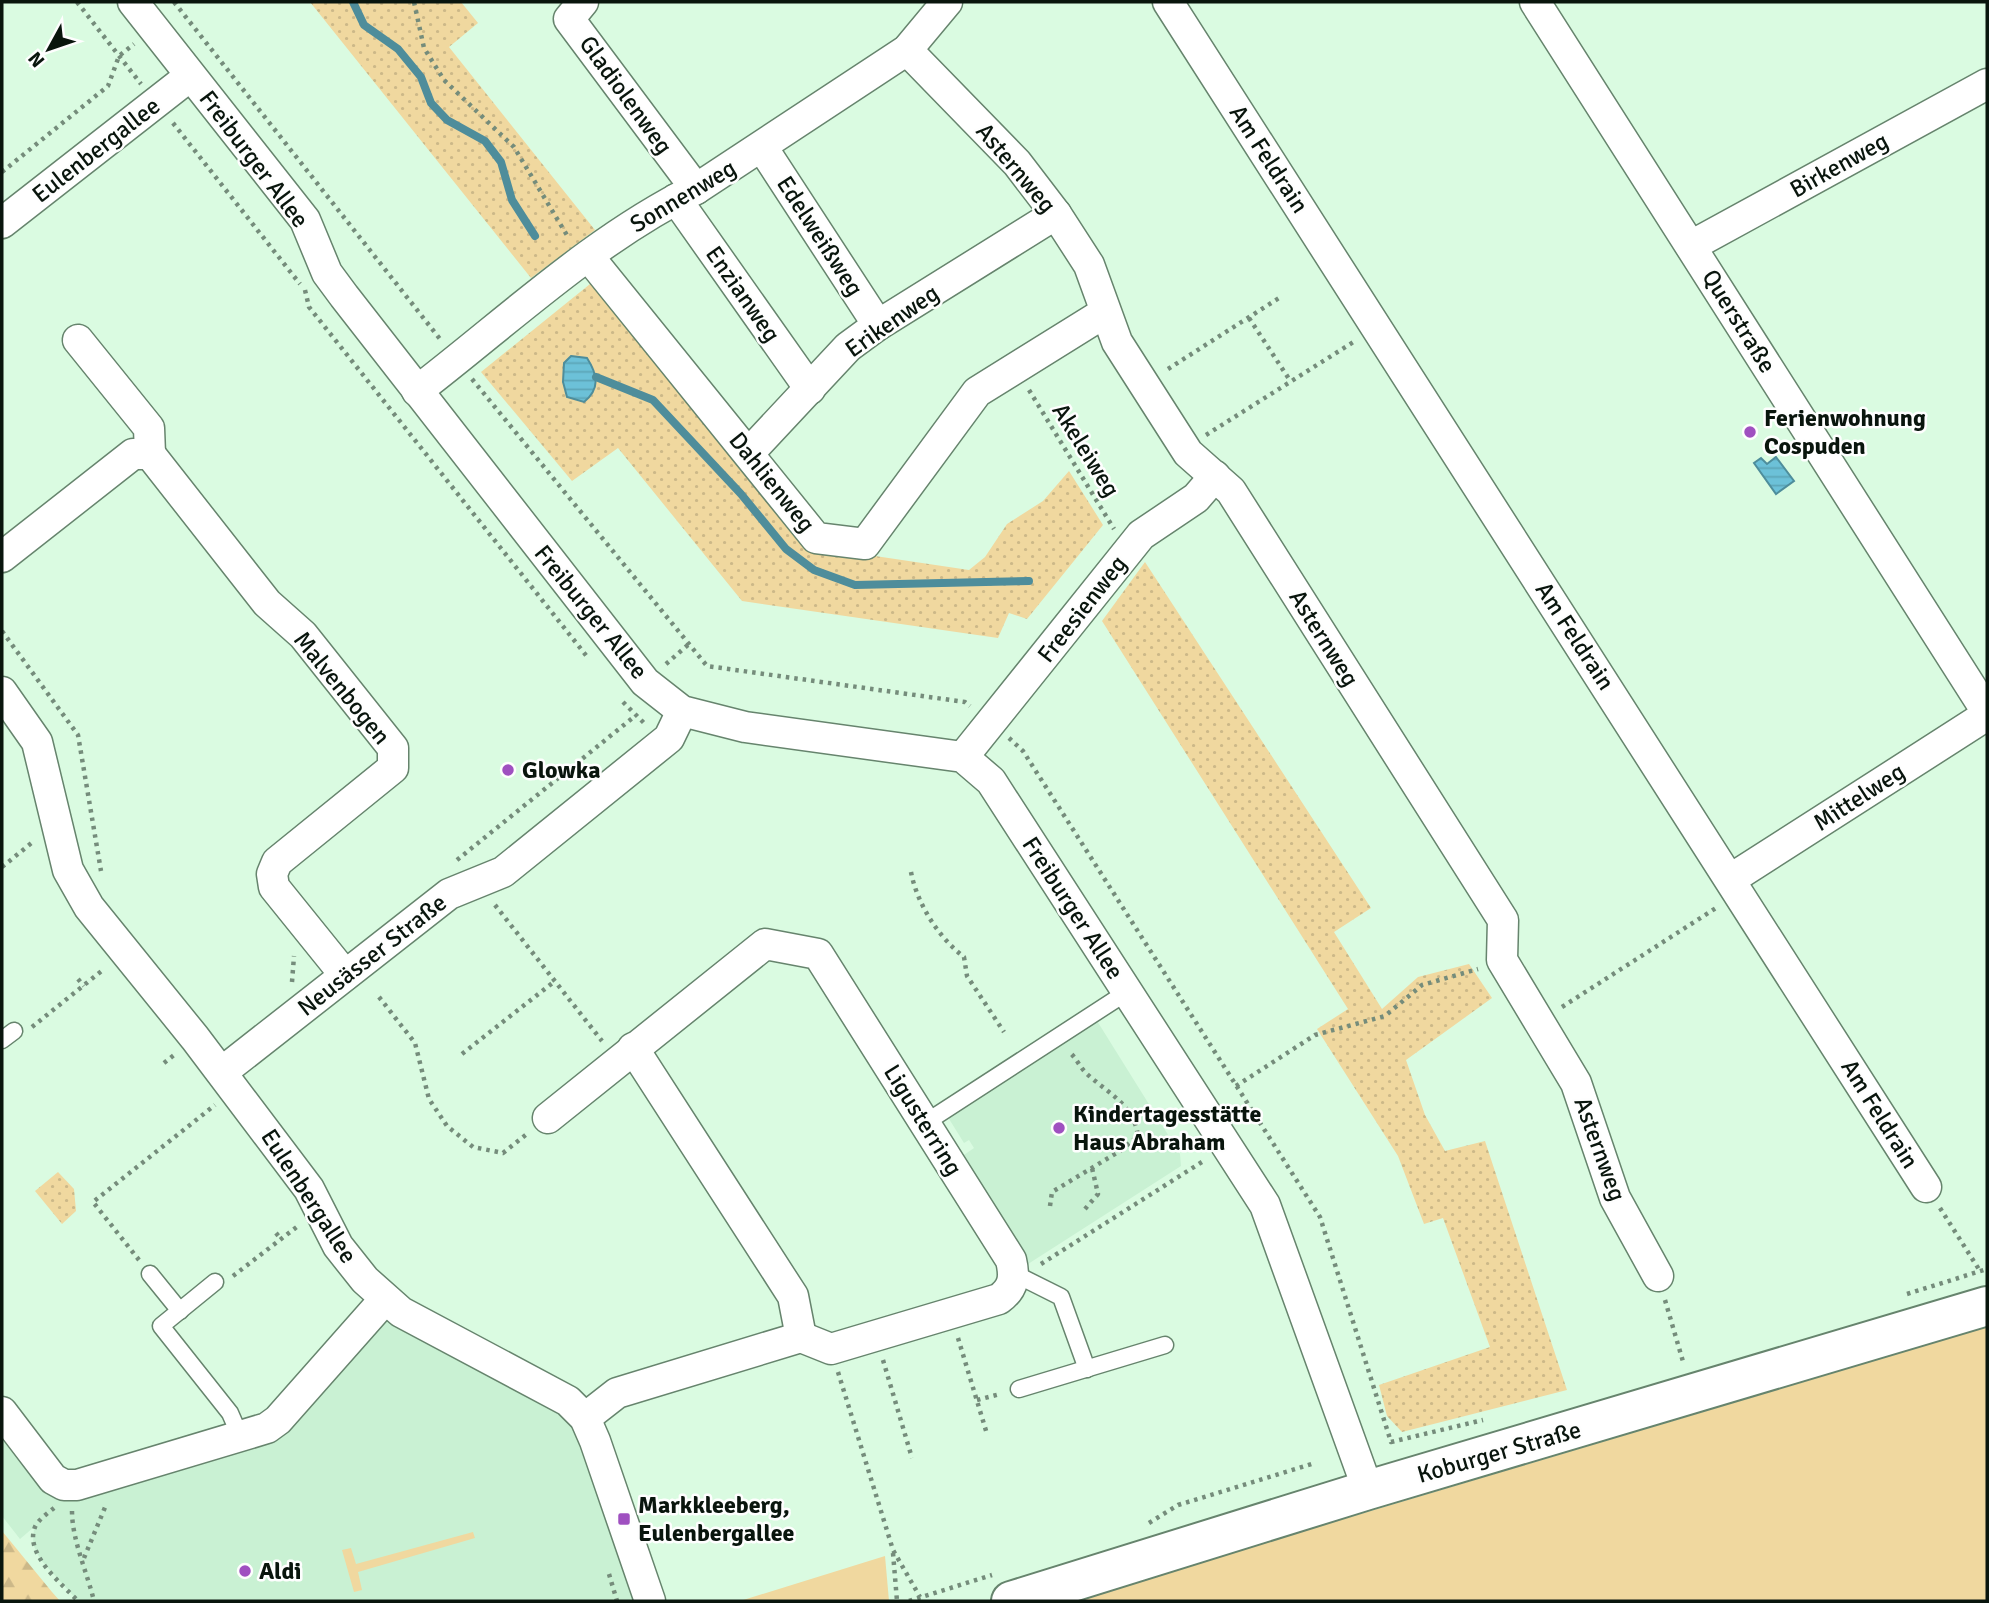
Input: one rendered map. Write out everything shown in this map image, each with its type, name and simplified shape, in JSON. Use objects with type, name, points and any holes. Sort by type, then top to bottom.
[{"type":"main road","name":"Koburger Straße","points":[[1004,1588],[1368,1490],[1983,1288]]},
{"type":"street","name":"Freiburger Allee","points":[[133,2],[298,211],[327,273],[645,682],[682,711],[745,727],[963,757],[991,781],[1265,1205],[1368,1490]]},
{"type":"street","name":"Gladiolenweg","points":[[583,2],[569,19],[686,194]]},
{"type":"street","name":"Sonnenweg","points":[[417,391],[589,257],[658,208],[761,148],[907,50],[947,2]]},
{"type":"street","name":"Am Feldrain","points":[[1168,2],[1926,1187]]},
{"type":"street","name":"Querstraße","points":[[1535,2],[1987,714]]},
{"type":"street","name":"Asternweg","points":[[907,50],[1017,163],[1056,214],[1089,265],[1104,313],[1118,342],[1188,453],[1231,491],[1503,920],[1502,960],[1576,1083],[1615,1199],[1658,1276]]},
{"type":"street","name":"Eulenbergallee","points":[[2,223],[191,76]]},
{"type":"street","name":"Birkenweg","points":[[1691,246],[1987,84]]},
{"type":"street","name":"Edelweißweg","points":[[761,148],[878,325]]},
{"type":"street","name":"Enzianweg","points":[[686,194],[810,389]]},
{"type":"street","name":"Erikenweg","points":[[749,453],[848,347],[878,325],[1056,214]]},
{"type":"street","name":"Dahlienweg","points":[[589,257],[816,538],[865,544],[977,391],[1104,313]]},
{"type":"street","name":"Malvenbogen","points":[[78,340],[149,428],[150,454],[267,603],[303,635],[393,748],[393,768],[277,862],[272,874],[274,887],[339,967]]},
{"type":"street","points":[[2,557],[133,454],[150,454]]},
{"type":"street","name":"Freesienweg","points":[[963,757],[1141,535],[1196,498],[1215,476]]},
{"type":"street","name":"Eulenbergallee","points":[[2,692],[37,743],[68,870],[89,907],[228,1081],[320,1208],[338,1246],[385,1299],[416,1321],[568,1401],[585,1418],[624,1519],[650,1601]]},
{"type":"street","name":"Neusässer Straße","points":[[228,1081],[339,967],[449,894],[503,872],[659,747],[669,738],[682,711]]},
{"type":"street","name":"Mittelweg","points":[[1731,879],[1987,714]]},
{"type":"street","name":"Ligusterring","points":[[548,1118],[765,944],[818,954],[1011,1259],[1015,1274]]},
{"type":"street","points":[[625,1054],[793,1296],[801,1337]]},
{"type":"street","points":[[585,1418],[617,1393],[801,1337],[831,1349],[999,1299],[1011,1290],[1015,1274]]},
{"type":"street","points":[[2,1412],[53,1479],[64,1485],[77,1485],[267,1428],[278,1420],[385,1299]]},
{"type":"lane","points":[[925,1123],[1127,992]]},
{"type":"lane","points":[[150,1274],[180,1311]]},
{"type":"lane","points":[[1015,1274],[1061,1297],[1087,1369]]},
{"type":"lane","points":[[215,1282],[161,1326],[230,1413],[240,1436]]},
{"type":"lane","points":[[1019,1389],[1165,1345]]},
{"type":"path","points":[[174,2],[457,361],[707,666],[965,702],[992,721],[1023,751],[1320,1217],[1391,1441]]},
{"type":"path","points":[[414,2],[424,48],[444,80],[514,147],[564,233],[589,257]]},
{"type":"path","points":[[2,172],[108,86],[119,56],[153,28]]},
{"type":"path","points":[[1168,369],[1279,298]]},
{"type":"path","points":[[1249,317],[1291,382]]},
{"type":"path","points":[[1188,453],[1205,436],[1377,327]]},
{"type":"path","name":"Akeleiweg","points":[[1015,367],[1128,551]]},
{"type":"path","points":[[2,631],[78,735],[102,877]]},
{"type":"path","points":[[451,864],[635,716]]},
{"type":"path","points":[[2,867],[36,839],[60,835]]},
{"type":"path","points":[[911,873],[915,891],[948,945],[964,957],[967,976],[1004,1032]]},
{"type":"path","points":[[1541,1021],[1728,900],[1731,879]]},
{"type":"path","points":[[478,883],[555,981],[625,1054]]},
{"type":"path","points":[[295,947],[291,990],[339,967]]},
{"type":"path","points":[[8,1035],[19,1038],[126,951]]},
{"type":"path","points":[[1237,1086],[1315,1035],[1385,1016],[1422,985],[1502,960]]},
{"type":"path","points":[[78,979],[84,986]]},
{"type":"path","points":[[461,1054],[555,981]]},
{"type":"path","points":[[379,997],[415,1043],[429,1099],[447,1126],[473,1147],[503,1153],[548,1118]]},
{"type":"path","points":[[1050,1206],[1052,1192],[1138,1136],[1137,1126],[1107,1087],[1088,1075],[1072,1054],[1051,1042]]},
{"type":"path","points":[[150,1274],[93,1202],[228,1081]]},
{"type":"path","points":[[1015,1274],[1044,1262],[1157,1193],[1226,1146]]},
{"type":"path","points":[[1085,1209],[1098,1194],[1092,1168]]},
{"type":"path","name":"Am Feldrain","points":[[1926,1187],[1983,1288]]},
{"type":"path","points":[[215,1282],[219,1288],[320,1208]]},
{"type":"path","points":[[276,1233],[281,1239]]},
{"type":"path","points":[[1658,1276],[1684,1365]]},
{"type":"path","points":[[951,1314],[986,1434]]},
{"type":"path","points":[[876,1336],[912,1458]]},
{"type":"path","points":[[831,1349],[893,1550],[897,1601]]},
{"type":"path","points":[[1147,1524],[1178,1505],[1315,1463]]},
{"type":"path","points":[[84,1559],[99,1516],[112,1495]]},
{"type":"path","points":[[55,1507],[72,1507],[72,1531],[84,1559],[94,1601]]},
{"type":"path","points":[[35,1527],[33,1544],[40,1559],[78,1601]]},
{"type":"path","points":[[766,1528],[769,1536]]},
{"type":"path","points":[[893,1550],[920,1597]]},
{"type":"path","points":[[606,1564],[617,1601]]},
{"type":"path","points":[[909,1601],[920,1597],[1004,1588]]},
{"type":"shaded area","name":"Kindertagesstätte Haus Abraham","points":[[1089,1008],[1180,1154],[1181,1166],[1028,1264],[958,1159],[974,1148],[969,1140],[964,1143],[941,1106]]},
{"type":"shaded area","points":[[385,1299],[568,1401],[650,1601],[78,1601],[40,1559],[33,1544],[34,1527],[20,1539],[2,1516],[2,1412],[53,1479],[267,1428]]},
{"type":"green space","points":[[310,2],[461,2],[478,23],[449,47],[595,230],[531,278]]},
{"type":"green space","points":[[595,280],[808,546],[969,570],[985,557],[1007,524],[1043,501],[1069,471],[1103,525],[1027,619],[1009,613],[998,638],[742,601],[618,448],[572,481],[481,372]]},
{"type":"green space","points":[[1145,562],[1371,908],[1334,932],[1382,1009],[1418,977],[1469,964],[1492,998],[1406,1060],[1425,1115],[1445,1151],[1485,1141],[1567,1390],[1402,1432],[1387,1416],[1379,1385],[1490,1347],[1443,1218],[1424,1224],[1398,1156],[1317,1029],[1348,1009],[1102,621]]},
{"type":"green space","points":[[58,1172],[74,1189],[76,1211],[62,1224],[35,1191]]},
{"type":"green space","points":[[1987,1327],[1987,1601],[1069,1601]]},
{"type":"green space","points":[[2,1531],[52,1592],[60,1601],[2,1601]]},
{"type":"green space","points":[[473,1532],[475,1538],[358,1572],[362,1590],[354,1592],[342,1550],[351,1548],[356,1564]]},
{"type":"green space","points":[[885,1556],[889,1601],[740,1601]]},
{"type":"water","points":[[571,356],[587,358],[595,376],[593,392],[584,402],[567,397],[563,382],[564,363]]},
{"type":"water","points":[[1776,457],[1794,481],[1776,494],[1754,463],[1761,458],[1767,464]]},
{"type":"waterway","points":[[353,2],[364,25],[398,49],[421,77],[431,103],[447,120],[485,141],[501,162],[512,200],[535,236]]},
{"type":"waterway","points":[[596,377],[653,400],[741,494],[786,549],[814,570],[855,585],[1029,581]]},
{"type":"place","name":"Ferienwohnung Cospuden","points":[[1750,432]]},
{"type":"place","name":"Glowka","points":[[508,770]]},
{"type":"place","name":"Kindertagesstätte Haus Abraham","points":[[1059,1128]]},
{"type":"place","name":"Markkleeberg, Eulenbergallee","points":[[624,1519]]},
{"type":"place","name":"Aldi","points":[[245,1571]]}]
